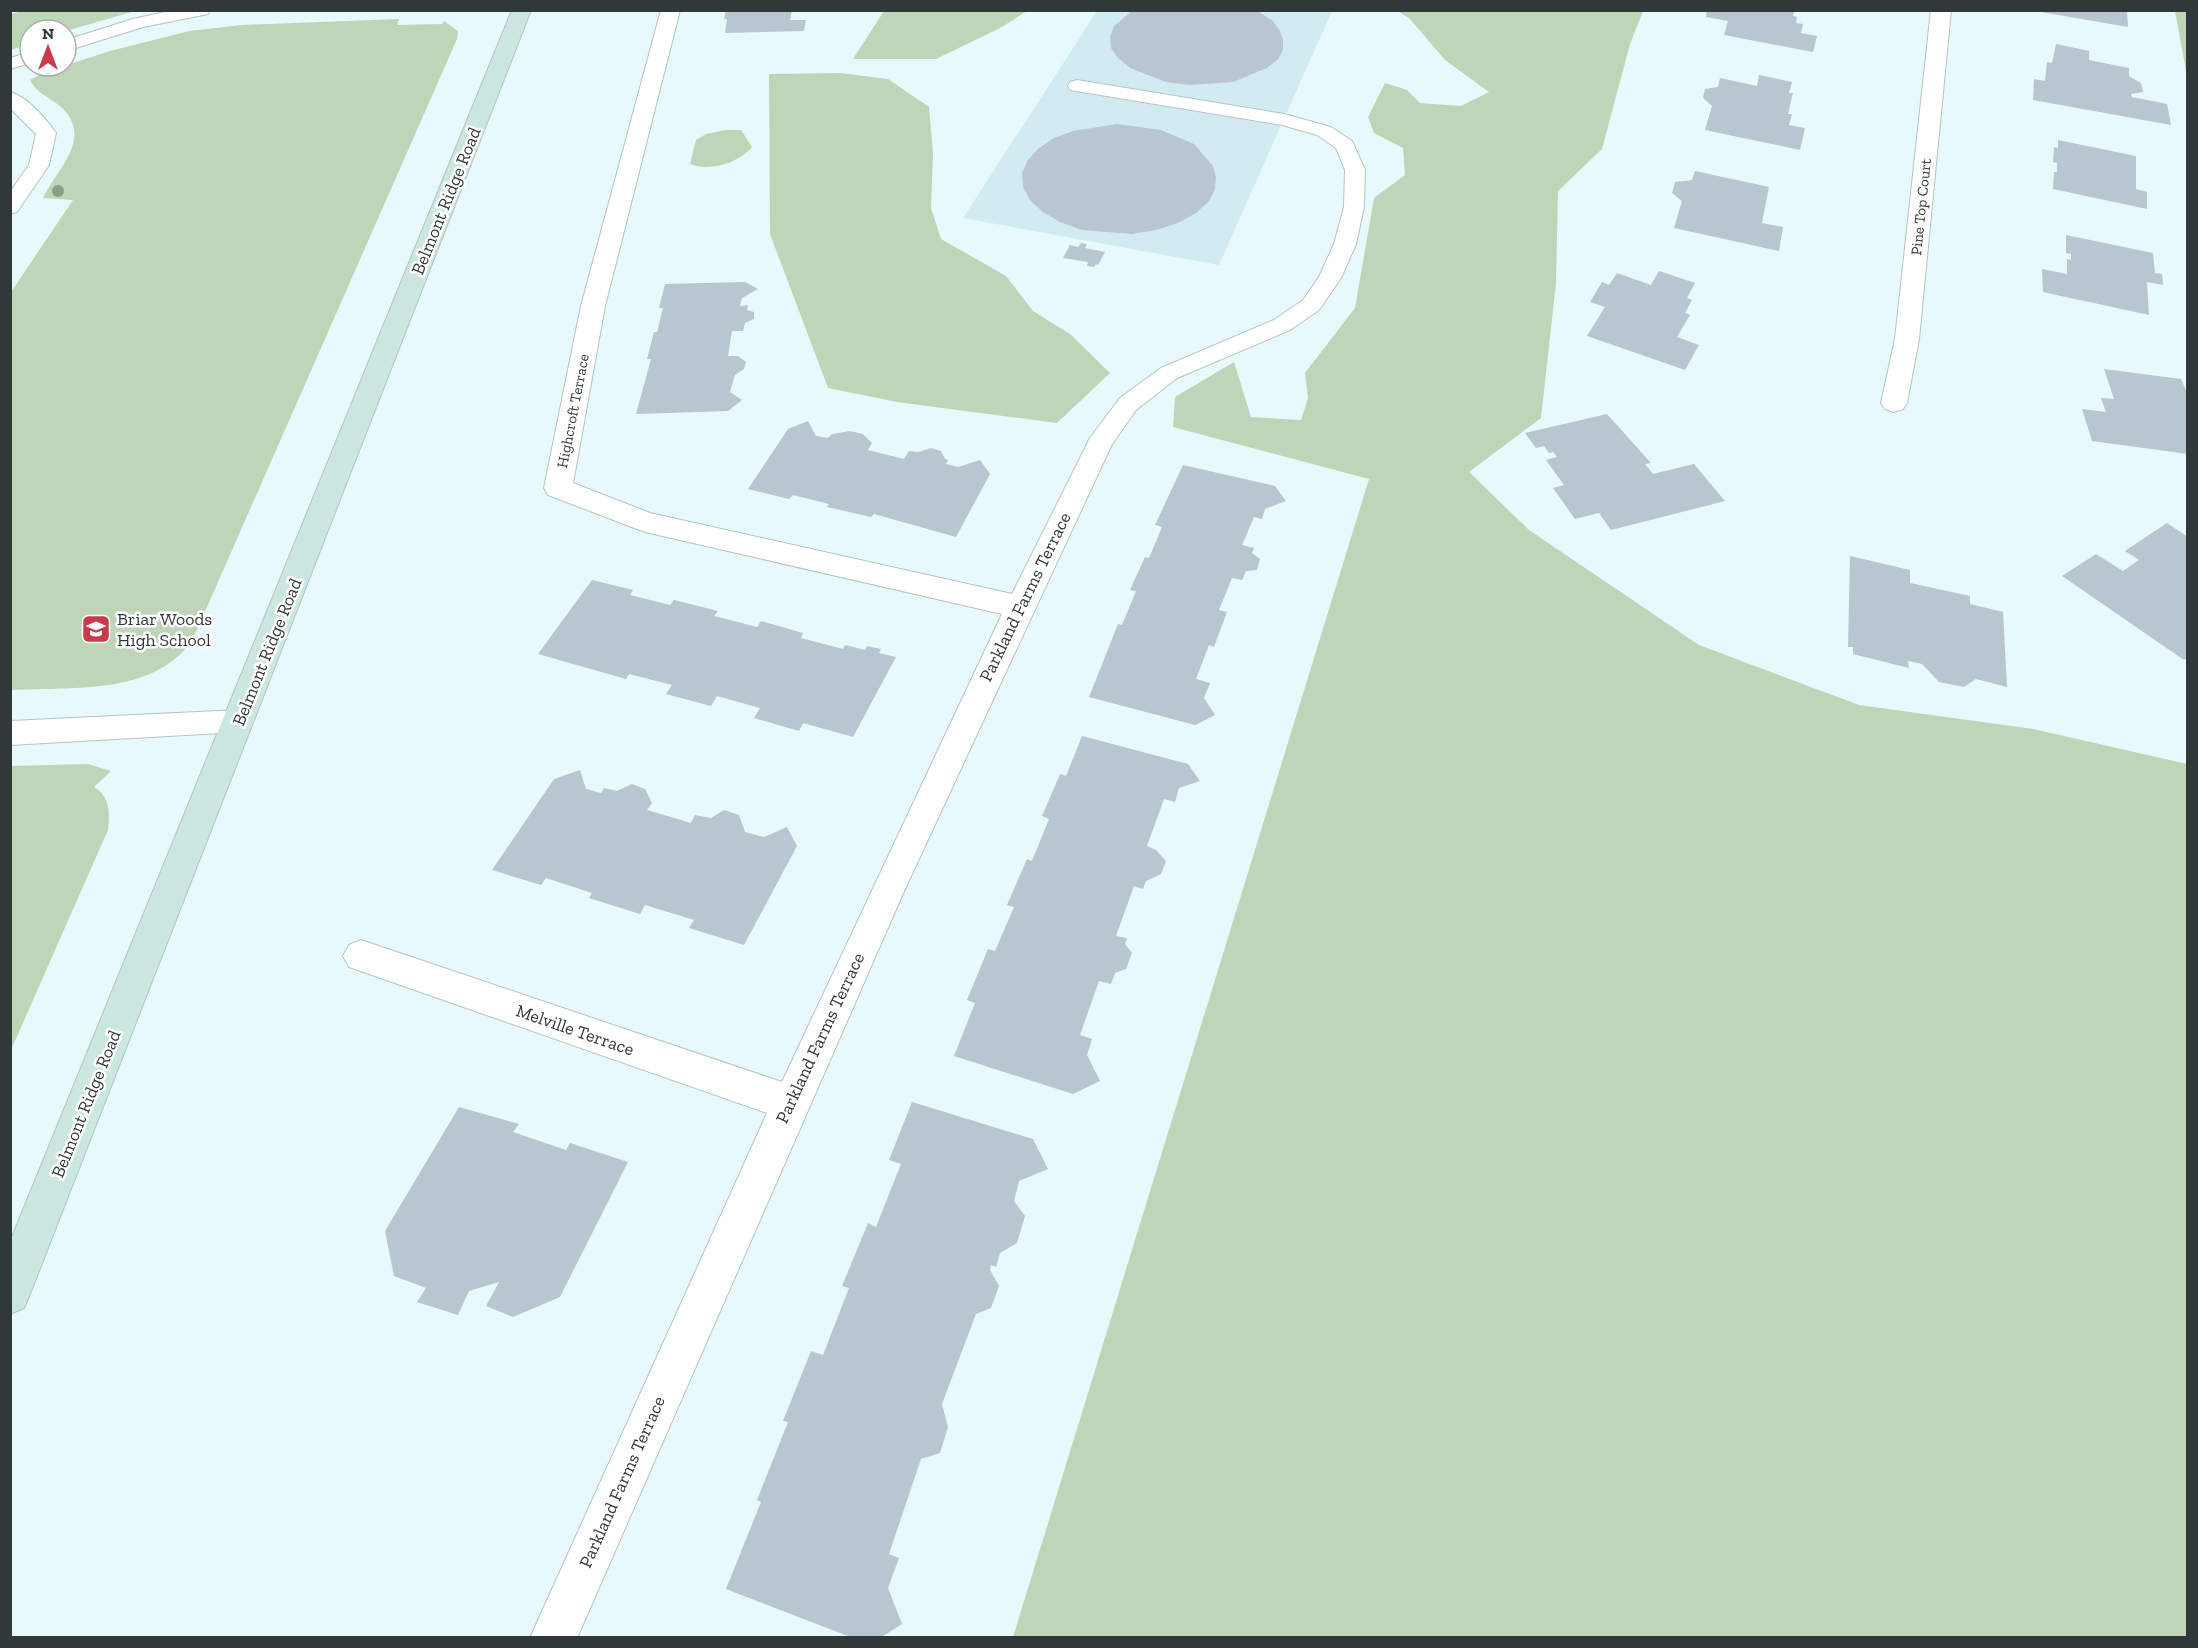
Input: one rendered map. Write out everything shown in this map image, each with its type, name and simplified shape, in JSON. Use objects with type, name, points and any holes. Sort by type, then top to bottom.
[{"type":"main road","name":"Belmont Ridge Road","points":[[10,1294],[522,10]]},
{"type":"street","name":"Highcroft Terrace","points":[[671,10],[593,306],[558,488],[645,522],[1019,607]]},
{"type":"street","name":"Pine Top Court","points":[[1894,403],[1907,339],[1941,10]]},
{"type":"street","name":"Parkland Farms Terrace","points":[[554,1638],[790,1103],[1019,607],[1100,444]]},
{"type":"street","name":"Melville Terrace","points":[[361,956],[790,1103]]},
{"type":"lane","points":[[78,42],[138,23],[202,10]]},
{"type":"lane","points":[[1077,86],[1284,120],[1324,131],[1345,145],[1355,170],[1354,207],[1345,244],[1330,278],[1311,305],[1282,325],[1169,373],[1128,404],[1100,444]]},
{"type":"lane","points":[[10,98],[23,108],[46,133],[39,165],[10,208]]},
{"type":"lane","points":[[10,733],[239,721]]},
{"type":"shaded area","points":[[1097,11],[1332,11],[1219,265],[963,218]]},
{"type":"green space","points":[[27,10],[135,10],[78,28],[78,18],[18,18],[18,48],[11,50],[11,14]]},
{"type":"green space","points":[[884,11],[1027,11],[1002,27],[936,59],[853,59]]},
{"type":"green space","points":[[1398,11],[1643,11],[1630,44],[1602,149],[1558,191],[1556,283],[1541,418],[1469,472],[1529,530],[1699,645],[1859,705],[2033,729],[2187,764],[2187,1637],[1013,1637],[1369,479],[1173,427],[1175,397],[1234,362],[1251,417],[1301,420],[1308,398],[1305,373],[1355,308],[1374,198],[1405,175],[1403,148],[1374,133],[1368,117],[1385,83],[1407,90],[1420,103],[1461,106],[1489,92],[1445,60],[1410,19]]},
{"type":"green space","points":[[2175,11],[2187,11],[2187,76]]},
{"type":"green space","name":"Briar Woods High School","points":[[399,19],[397,25],[442,24],[444,21],[458,31],[457,39],[193,638],[186,648],[169,663],[150,674],[128,681],[80,688],[11,690],[11,292],[73,200],[43,198],[69,154],[74,130],[70,119],[61,107],[39,91],[30,80],[34,78],[78,78],[78,61],[189,31],[242,25]]},
{"type":"green space","points":[[840,73],[888,79],[929,107],[933,154],[931,208],[941,239],[1006,276],[1033,311],[1070,334],[1110,373],[1057,423],[897,402],[828,388],[770,234],[769,74]]},
{"type":"green space","points":[[741,130],[752,147],[732,162],[706,167],[690,164],[696,140],[706,134]]},
{"type":"green space","points":[[88,764],[111,771],[94,787],[103,795],[108,806],[108,830],[11,1050],[11,766]]},
{"type":"building","points":[[726,10],[792,10],[790,20],[806,20],[804,31],[725,33]]},
{"type":"building","points":[[1133,10],[1256,10],[1273,21],[1280,31],[1283,50],[1278,59],[1267,68],[1233,82],[1189,85],[1166,82],[1130,68],[1118,58],[1111,48],[1110,37],[1114,26]]},
{"type":"building","points":[[1707,10],[1795,10],[1793,16],[1797,17],[1796,23],[1803,24],[1801,33],[1817,36],[1813,52],[1724,35],[1728,21],[1706,17]]},
{"type":"building","points":[[2041,10],[2127,10],[2128,27],[2041,12]]},
{"type":"building","points":[[2056,44],[2089,51],[2089,60],[2129,68],[2129,76],[2141,83],[2143,92],[2131,94],[2132,97],[2167,104],[2171,125],[2033,100],[2034,79],[2045,81],[2047,62],[2052,63]]},
{"type":"building","points":[[1759,75],[1792,82],[1789,93],[1793,93],[1788,114],[1792,114],[1789,125],[1805,128],[1800,150],[1705,130],[1712,106],[1703,98],[1705,89],[1718,87],[1720,78],[1757,86]]},
{"type":"building","points":[[1117,124],[1161,130],[1194,144],[1213,166],[1216,177],[1215,189],[1209,201],[1196,213],[1178,223],[1132,234],[1082,230],[1060,222],[1043,212],[1030,200],[1023,187],[1022,173],[1028,160],[1039,148],[1054,138],[1073,131]]},
{"type":"building","points":[[2058,140],[2136,156],[2136,189],[2147,192],[2147,209],[2053,189],[2054,172],[2057,172],[2057,163],[2053,162],[2054,147],[2058,148]]},
{"type":"building","points":[[1695,171],[1769,187],[1762,223],[1783,227],[1779,251],[1674,228],[1682,201],[1672,193],[1675,182],[1692,180]]},
{"type":"building","points":[[2066,235],[2153,253],[2155,273],[2162,274],[2163,285],[2147,282],[2149,315],[2043,292],[2042,269],[2067,274],[2067,259],[2071,260],[2071,254],[2066,253]]},
{"type":"building","points":[[1081,243],[1087,244],[1085,248],[1105,252],[1098,265],[1087,266],[1088,262],[1063,258],[1070,245],[1078,247]]},
{"type":"building","points":[[1659,271],[1695,283],[1687,298],[1692,300],[1685,313],[1690,315],[1677,337],[1699,345],[1685,370],[1587,336],[1605,307],[1590,302],[1602,282],[1609,285],[1617,273],[1651,285]]},
{"type":"building","points":[[745,282],[758,289],[742,298],[740,306],[748,305],[747,310],[754,312],[754,319],[745,323],[743,331],[732,331],[728,356],[738,356],[746,362],[744,369],[735,375],[730,392],[742,400],[728,411],[636,414],[651,359],[647,359],[663,308],[659,308],[665,284]]},
{"type":"building","points":[[2104,369],[2181,379],[2188,395],[2188,454],[2092,441],[2082,409],[2106,412],[2101,398],[2114,399]]},
{"type":"building","points":[[1607,414],[1651,463],[1645,464],[1653,474],[1694,464],[1725,501],[1611,530],[1599,513],[1575,519],[1553,488],[1564,485],[1546,460],[1557,457],[1553,452],[1549,453],[1544,446],[1536,448],[1525,433]]},
{"type":"building","points":[[808,421],[816,436],[828,438],[832,434],[850,431],[863,434],[872,443],[868,450],[904,459],[909,451],[918,452],[931,448],[941,451],[948,460],[946,464],[958,467],[980,460],[990,474],[956,537],[874,514],[871,517],[827,507],[829,504],[793,495],[789,499],[748,489],[788,429]]},
{"type":"building","points":[[1183,465],[1275,486],[1286,501],[1265,509],[1262,519],[1254,517],[1242,545],[1254,548],[1252,553],[1260,559],[1257,570],[1246,571],[1242,580],[1232,578],[1219,610],[1227,612],[1214,647],[1209,645],[1196,679],[1210,683],[1204,698],[1215,715],[1195,725],[1089,697],[1118,624],[1122,625],[1136,591],[1130,590],[1145,557],[1149,558],[1162,527],[1155,525]]},
{"type":"building","points":[[2167,523],[2188,537],[2188,657],[2184,660],[2062,576],[2096,554],[2123,571],[2139,560],[2125,551]]},
{"type":"building","points":[[1850,556],[1910,570],[1910,583],[1970,596],[1970,604],[2003,612],[2007,687],[1976,679],[1964,687],[1939,682],[1922,664],[1908,661],[1909,668],[1853,654],[1853,647],[1848,647]]},
{"type":"building","points":[[592,580],[633,590],[630,595],[670,605],[674,600],[718,611],[714,616],[757,627],[761,621],[803,633],[801,638],[843,649],[845,645],[865,650],[867,646],[881,649],[879,653],[896,657],[853,737],[803,723],[799,731],[754,718],[760,708],[717,696],[711,706],[666,694],[672,685],[629,674],[626,679],[538,654]]},
{"type":"building","points":[[1082,736],[1188,764],[1200,781],[1179,788],[1175,802],[1164,799],[1147,846],[1156,850],[1166,861],[1161,874],[1146,881],[1143,889],[1134,886],[1116,936],[1127,938],[1125,944],[1132,953],[1126,969],[1115,973],[1111,984],[1099,981],[1080,1035],[1092,1039],[1087,1055],[1100,1081],[1073,1094],[954,1056],[975,1003],[967,1000],[988,949],[995,951],[1014,907],[1007,905],[1027,859],[1032,861],[1049,819],[1042,816],[1060,774],[1066,776]]},
{"type":"building","points":[[580,770],[586,789],[601,793],[604,788],[617,791],[632,784],[645,789],[652,803],[647,810],[691,823],[695,815],[711,818],[724,810],[739,815],[745,832],[764,837],[787,827],[797,846],[744,945],[689,928],[694,920],[645,905],[640,914],[589,898],[592,893],[546,878],[541,885],[492,870],[554,779]]},
{"type":"building","points":[[912,1102],[1033,1139],[1048,1169],[1019,1181],[1014,1201],[1025,1216],[1017,1243],[1000,1253],[996,1267],[991,1265],[990,1270],[999,1286],[991,1308],[976,1314],[942,1404],[948,1427],[940,1453],[921,1459],[889,1554],[899,1558],[888,1588],[902,1624],[880,1638],[853,1638],[726,1589],[761,1502],[757,1500],[788,1422],[783,1421],[811,1351],[823,1355],[849,1288],[842,1286],[868,1223],[876,1227],[901,1164],[889,1160]]},
{"type":"building","points":[[459,1107],[519,1124],[513,1132],[566,1150],[570,1143],[628,1162],[560,1297],[513,1317],[486,1306],[499,1282],[469,1291],[458,1315],[417,1302],[426,1288],[394,1276],[385,1231]]},
{"type":"place","name":"Briar Woods High School","points":[[96,629]]}]
